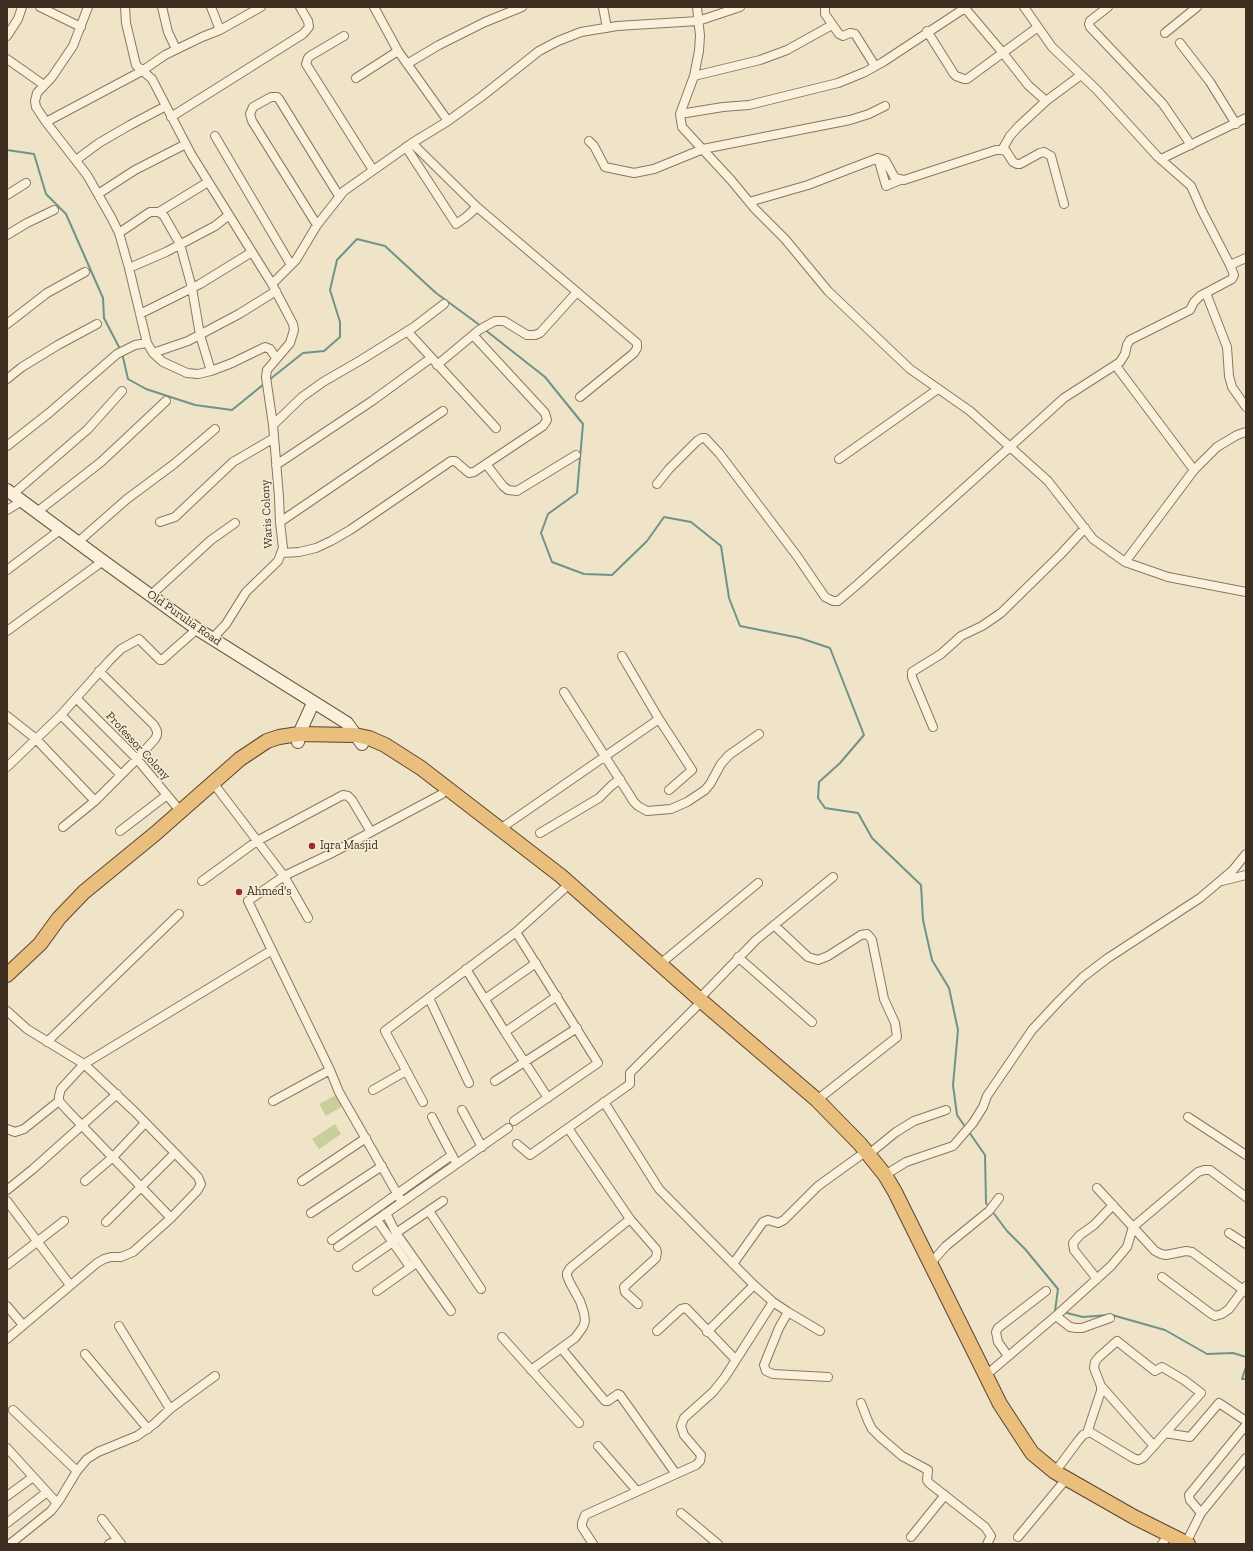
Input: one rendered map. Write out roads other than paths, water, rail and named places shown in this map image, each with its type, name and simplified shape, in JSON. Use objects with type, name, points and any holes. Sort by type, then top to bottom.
[{"type":"highway","points":[[7,975],[40,944],[75,900],[181,812],[240,759],[267,741],[279,737],[324,741],[369,738],[385,745],[421,768],[561,876],[660,964],[698,1002],[865,1154],[888,1195],[982,1385],[1006,1427],[1023,1452],[1034,1464],[1046,1473],[1059,1478],[1134,1517],[1175,1543]]},
{"type":"highway","points":[[7,982],[35,958],[72,912],[84,900],[249,760],[261,752],[287,744],[299,738]]},
{"type":"highway","points":[[358,739],[399,760],[565,888],[698,1002],[817,1100],[885,1175],[902,1206],[985,1376],[1023,1442],[1059,1478],[1175,1543]]},
{"type":"main road","name":"Old Purulia Road","points":[[14,495],[197,629],[347,723],[358,739]]},
{"type":"main road","points":[[299,738],[313,703]]},
{"type":"street","points":[[7,36],[18,19],[22,7]]},
{"type":"street","points":[[40,7],[81,26]]},
{"type":"street","points":[[88,7],[73,46],[52,77],[37,93],[35,101],[36,107],[88,175],[119,233],[147,343],[153,353],[163,362],[186,373],[198,374],[211,371],[232,363],[265,347],[270,349],[276,358],[290,343],[294,330],[292,324],[274,287],[208,182],[171,117],[152,79],[136,65],[126,23],[125,7]]},
{"type":"street","points":[[162,7],[168,32],[176,49]]},
{"type":"street","points":[[211,7],[220,30]]},
{"type":"street","points":[[46,122],[142,71],[176,49],[220,30],[261,7]]},
{"type":"street","points":[[171,117],[303,34],[309,27],[308,21],[300,7]]},
{"type":"street","points":[[374,7],[398,51],[448,121]]},
{"type":"street","points":[[407,64],[439,45],[485,22],[522,7]]},
{"type":"street","points":[[603,7],[608,28]]},
{"type":"street","points":[[697,7],[699,44],[694,76],[680,114],[682,127],[749,202],[784,238],[828,291],[910,369],[970,411],[1048,481],[1093,539],[1125,562],[1168,577],[1246,592]]},
{"type":"street","points":[[153,353],[188,341],[239,314],[274,287],[308,242],[317,225],[344,191],[409,145],[448,121],[481,98],[546,48],[558,41],[581,32],[608,28],[698,21],[740,7]]},
{"type":"street","points":[[825,7],[824,14],[832,25],[841,35],[845,36],[852,32],[855,34],[875,66]]},
{"type":"street","points":[[1108,7],[1090,21],[1090,28],[1163,104],[1191,145]]},
{"type":"street","points":[[1165,33],[1197,7]]},
{"type":"street","points":[[680,114],[723,107],[749,105],[838,83],[875,66],[965,8],[1028,85],[1046,101]]},
{"type":"street","points":[[657,484],[669,469],[697,441],[705,438],[719,453],[797,556],[825,597],[834,601],[842,598],[858,584],[1064,398],[1116,366],[1123,359],[1130,340],[1187,312],[1197,299],[1232,279],[1234,275],[1230,265],[1202,211],[1191,186],[1161,160],[1081,75],[1052,47],[1026,8]]},
{"type":"street","points":[[694,76],[760,60],[787,50],[832,25]]},
{"type":"street","points":[[928,31],[954,74],[959,78],[967,79],[1038,27]]},
{"type":"street","points":[[344,36],[310,56],[306,64],[373,170]]},
{"type":"street","points":[[1180,43],[1210,82],[1236,124]]},
{"type":"street","points":[[356,78],[398,51]]},
{"type":"street","points":[[7,58],[44,85]]},
{"type":"street","points":[[1002,150],[1010,136],[1018,127],[1046,101],[1081,75]]},
{"type":"street","points":[[317,225],[252,121],[250,114],[253,107],[271,97],[277,97],[279,99],[339,196]]},
{"type":"street","points":[[76,160],[99,143],[166,106]]},
{"type":"street","points":[[589,141],[594,146],[605,167],[634,172],[654,170],[704,150],[850,120],[869,114],[885,106]]},
{"type":"street","points":[[1161,160],[1246,118]]},
{"type":"street","points":[[215,136],[291,265]]},
{"type":"street","points":[[98,194],[135,170],[186,144]]},
{"type":"street","points":[[409,145],[477,207],[636,342],[638,345],[634,353],[580,397]]},
{"type":"street","points":[[409,145],[456,224],[477,207]]},
{"type":"street","points":[[878,158],[886,186],[900,180],[996,150],[1006,151],[1013,162],[1017,164],[1020,164],[1044,152],[1051,156],[1053,160],[1064,204]]},
{"type":"street","points":[[749,202],[808,185],[878,158],[885,160],[895,178],[900,180]]},
{"type":"street","points":[[119,233],[150,212],[159,212],[208,182]]},
{"type":"street","points":[[7,195],[26,183]]},
{"type":"street","points":[[7,235],[27,223],[54,210]]},
{"type":"street","points":[[159,212],[164,216],[180,244],[192,288],[200,335],[211,371]]},
{"type":"street","points":[[129,268],[215,226],[229,215]]},
{"type":"street","points":[[140,314],[192,288],[252,252]]},
{"type":"street","points":[[1230,265],[1246,258]]},
{"type":"street","points":[[7,324],[47,293],[85,272]]},
{"type":"street","points":[[437,365],[479,330],[496,321],[504,321],[527,335],[535,335],[540,333],[576,292]]},
{"type":"street","points":[[1206,293],[1227,347],[1229,376],[1232,387],[1246,407]]},
{"type":"street","points":[[272,425],[302,398],[323,382],[407,331],[444,304]]},
{"type":"street","points":[[7,379],[22,367],[58,344],[97,324]]},
{"type":"street","points":[[407,331],[496,428]]},
{"type":"street","points":[[282,553],[299,552],[316,548],[331,541],[350,530],[451,461],[455,461],[470,474],[543,426],[547,420],[545,413],[473,335]]},
{"type":"street","points":[[7,446],[49,413],[117,354],[128,348],[147,343]]},
{"type":"street","name":"Waris Colony","points":[[212,639],[226,624],[246,592],[278,561],[282,553],[283,548],[274,438],[266,387],[267,370],[276,358]]},
{"type":"street","points":[[276,465],[372,401],[431,358]]},
{"type":"street","points":[[1116,366],[1194,470]]},
{"type":"street","points":[[839,459],[938,388]]},
{"type":"street","points":[[7,510],[14,495],[88,429],[122,391]]},
{"type":"street","points":[[37,512],[101,462],[166,401]]},
{"type":"street","points":[[280,522],[443,411]]},
{"type":"street","points":[[78,542],[127,498],[174,464],[215,429]]},
{"type":"street","points":[[1125,562],[1194,470],[1217,447],[1237,435],[1246,432]]},
{"type":"street","points":[[160,522],[175,517],[233,462],[274,438]]},
{"type":"street","points":[[486,464],[503,486],[508,490],[516,491],[576,456]]},
{"type":"street","points":[[150,595],[211,540],[235,523]]},
{"type":"street","points":[[934,727],[912,677],[912,672],[941,654],[961,636],[982,626],[1001,613],[1085,528]]},
{"type":"street","points":[[7,570],[60,530]]},
{"type":"street","points":[[7,631],[103,561]]},
{"type":"street","points":[[7,767],[61,715],[99,671],[122,649],[137,639],[141,640],[160,660],[162,660],[197,629]]},
{"type":"street","points":[[622,656],[659,719],[692,770],[669,790]]},
{"type":"street","points":[[63,827],[95,801],[137,759],[155,739],[157,731],[154,725],[99,671]]},
{"type":"street","points":[[564,692],[634,802],[642,809],[653,812],[671,809],[687,802],[705,790],[715,777],[721,764],[729,755],[759,734]]},
{"type":"street","name":"Professor Colony","points":[[76,698],[137,759],[181,812]]},
{"type":"street","points":[[61,715],[121,775]]},
{"type":"street","points":[[7,716],[36,739],[95,801]]},
{"type":"street","points":[[500,829],[659,719]]},
{"type":"street","points":[[540,833],[599,798],[620,779]]},
{"type":"street","points":[[217,788],[284,876],[308,918]]},
{"type":"street","points":[[402,1202],[339,1092],[330,1070],[248,900],[284,876],[330,854],[442,794]]},
{"type":"street","points":[[120,831],[167,795]]},
{"type":"street","points":[[202,881],[257,842],[343,795],[348,796],[352,800],[371,832]]},
{"type":"street","points":[[885,1175],[906,1162],[953,1146],[973,1123],[983,1107],[987,1096],[1032,1030],[1083,977],[1108,958],[1200,898],[1233,870],[1246,854]]},
{"type":"street","points":[[1220,882],[1246,875]]},
{"type":"street","points":[[517,1144],[530,1155],[630,1084],[630,1073],[698,1002],[738,957],[774,925],[833,877]]},
{"type":"street","points":[[660,964],[758,883]]},
{"type":"street","points":[[423,1102],[385,1031],[516,932],[565,888]]},
{"type":"street","points":[[47,1042],[179,914]]},
{"type":"street","points":[[774,925],[808,957],[813,959],[822,959],[861,934],[869,936],[872,940],[884,999],[895,1023],[897,1038],[817,1100]]},
{"type":"street","points":[[514,1121],[598,1063],[516,932]]},
{"type":"street","points":[[172,1218],[59,1101],[61,1089],[84,1064],[272,950]]},
{"type":"street","points":[[738,957],[812,1022]]},
{"type":"street","points":[[485,999],[536,963]]},
{"type":"street","points":[[466,969],[548,1098]]},
{"type":"street","points":[[506,1032],[557,996]]},
{"type":"street","points":[[429,998],[469,1083]]},
{"type":"street","points":[[7,1011],[27,1029],[84,1064],[117,1094],[175,1153],[198,1177],[201,1184],[197,1191],[172,1218],[133,1252],[121,1257],[104,1259],[70,1285],[7,1339]]},
{"type":"street","points":[[495,1081],[577,1028]]},
{"type":"street","points":[[273,1101],[330,1070]]},
{"type":"street","points":[[373,1090],[406,1071]]},
{"type":"street","points":[[7,1190],[83,1126],[117,1094]]},
{"type":"street","points":[[7,1129],[15,1132],[24,1130],[59,1101]]},
{"type":"street","points":[[604,1102],[659,1190],[773,1302],[820,1332]]},
{"type":"street","points":[[462,1110],[482,1146]]},
{"type":"street","points":[[733,1264],[763,1222],[768,1220],[781,1222],[818,1186],[896,1132],[914,1121],[946,1110]]},
{"type":"street","points":[[432,1117],[457,1164]]},
{"type":"street","points":[[1188,1117],[1246,1155]]},
{"type":"street","points":[[85,1181],[113,1157],[145,1123]]},
{"type":"street","points":[[338,1247],[508,1128]]},
{"type":"street","points":[[568,1128],[630,1219],[656,1249],[656,1258],[624,1287],[625,1292],[638,1304]]},
{"type":"street","points":[[302,1181],[366,1138]]},
{"type":"street","points":[[106,1222],[175,1153]]},
{"type":"street","points":[[332,1240],[452,1155]]},
{"type":"street","points":[[311,1213],[382,1166]]},
{"type":"street","points":[[985,1376],[1097,1279],[1127,1247],[1133,1227],[1198,1172],[1210,1170],[1246,1197]]},
{"type":"street","points":[[1097,1188],[1155,1251],[1166,1255],[1186,1250],[1192,1252],[1245,1289],[1229,1309],[1222,1314],[1215,1316],[1162,1277]]},
{"type":"street","points":[[930,1264],[946,1246],[989,1211],[999,1198]]},
{"type":"street","points":[[7,1201],[70,1285]]},
{"type":"street","points":[[357,1267],[393,1242],[396,1233],[443,1201]]},
{"type":"street","points":[[1097,1279],[1074,1250],[1073,1243],[1080,1235],[1094,1225],[1113,1205]]},
{"type":"street","points":[[429,1211],[481,1289]]},
{"type":"street","points":[[386,1214],[414,1265]]},
{"type":"street","points":[[531,1370],[562,1349],[580,1333],[585,1321],[580,1301],[570,1283],[567,1273],[630,1219]]},
{"type":"street","points":[[377,1220],[393,1242],[414,1265],[451,1311]]},
{"type":"street","points":[[7,1265],[64,1221]]},
{"type":"street","points":[[1228,1233],[1246,1244]]},
{"type":"street","points":[[377,1291],[414,1265]]},
{"type":"street","points":[[708,1332],[754,1285]]},
{"type":"street","points":[[1008,1356],[998,1342],[996,1332],[998,1328],[1046,1291]]},
{"type":"street","points":[[594,1544],[582,1527],[582,1522],[585,1515],[696,1465],[701,1458],[699,1451],[684,1435],[681,1426],[684,1418],[713,1392],[736,1360],[773,1302]]},
{"type":"street","points":[[7,1306],[23,1325]]},
{"type":"street","points":[[657,1331],[684,1308],[689,1310],[708,1332],[736,1360]]},
{"type":"street","points":[[788,1312],[779,1328],[764,1365],[766,1371],[773,1374],[828,1377]]},
{"type":"street","points":[[1057,1315],[1070,1326],[1076,1328],[1082,1328],[1110,1318]]},
{"type":"street","points":[[119,1326],[170,1409]]},
{"type":"street","points":[[502,1338],[579,1423]]},
{"type":"street","points":[[1087,1432],[1090,1432],[1138,1460],[1147,1455],[1201,1393],[1184,1380],[1162,1367],[1155,1371],[1117,1341],[1099,1357],[1095,1362],[1094,1368],[1101,1386],[1154,1446]]},
{"type":"street","points":[[562,1349],[605,1401],[608,1401],[618,1394],[620,1395],[676,1474]]},
{"type":"street","points":[[85,1354],[148,1429]]},
{"type":"street","points":[[10,1544],[41,1520],[57,1504],[77,1471],[87,1459],[98,1452],[138,1436],[170,1409],[215,1376]]},
{"type":"street","points":[[1018,1536],[1059,1478],[1078,1441],[1087,1432],[1101,1391],[1101,1386]]},
{"type":"street","points":[[861,1403],[868,1421],[876,1433],[902,1456],[928,1470],[927,1482],[986,1527],[991,1536],[987,1544]]},
{"type":"street","points":[[1165,1433],[1190,1437],[1219,1403],[1246,1421]]},
{"type":"street","points":[[13,1410],[77,1471]]},
{"type":"street","points":[[1201,1513],[1190,1500],[1189,1495],[1246,1425]]},
{"type":"street","points":[[598,1446],[637,1491]]},
{"type":"street","points":[[7,1448],[57,1504]]},
{"type":"street","points":[[1175,1543],[1246,1458]]},
{"type":"street","points":[[7,1496],[33,1477]]},
{"type":"street","points":[[7,1523],[47,1492]]},
{"type":"street","points":[[911,1537],[945,1495]]},
{"type":"street","points":[[681,1513],[718,1544]]},
{"type":"street","points":[[102,1519],[118,1542],[109,1544]]},
{"type":"waterway","points":[[7,150],[34,154],[46,194],[66,214],[103,298],[104,318],[120,349]]},
{"type":"waterway","points":[[269,380],[303,353],[324,351],[340,337],[340,322],[330,290],[337,260],[357,239],[385,246],[436,293],[481,326]]},
{"type":"waterway","points":[[484,329],[545,377],[583,424],[577,493],[548,514],[541,533],[552,562],[584,574],[612,575],[647,541],[664,517],[691,522],[721,546],[729,598],[740,626],[800,638],[830,648],[864,735],[840,763],[819,782],[818,798],[825,808],[858,813],[872,838],[921,885],[923,920],[932,960],[949,988],[958,1030],[953,1085],[957,1115],[966,1128]]},
{"type":"waterway","points":[[122,353],[128,379],[146,389],[195,405],[232,410],[264,384]]},
{"type":"waterway","points":[[969,1132],[985,1155],[986,1203],[989,1207]]},
{"type":"waterway","points":[[992,1211],[1007,1231],[1025,1249],[1058,1289],[1055,1311],[1058,1311]]},
{"type":"waterway","points":[[1063,1312],[1083,1317],[1108,1315]]},
{"type":"waterway","points":[[1112,1315],[1165,1330],[1207,1354],[1233,1353],[1246,1357]]},
{"type":"waterway","points":[[1246,1367],[1242,1379],[1246,1379]]},
{"type":"place","name":"Iqra Masjid","points":[[312,846]]},
{"type":"place","name":"Ahmed's","points":[[239,892]]}]
